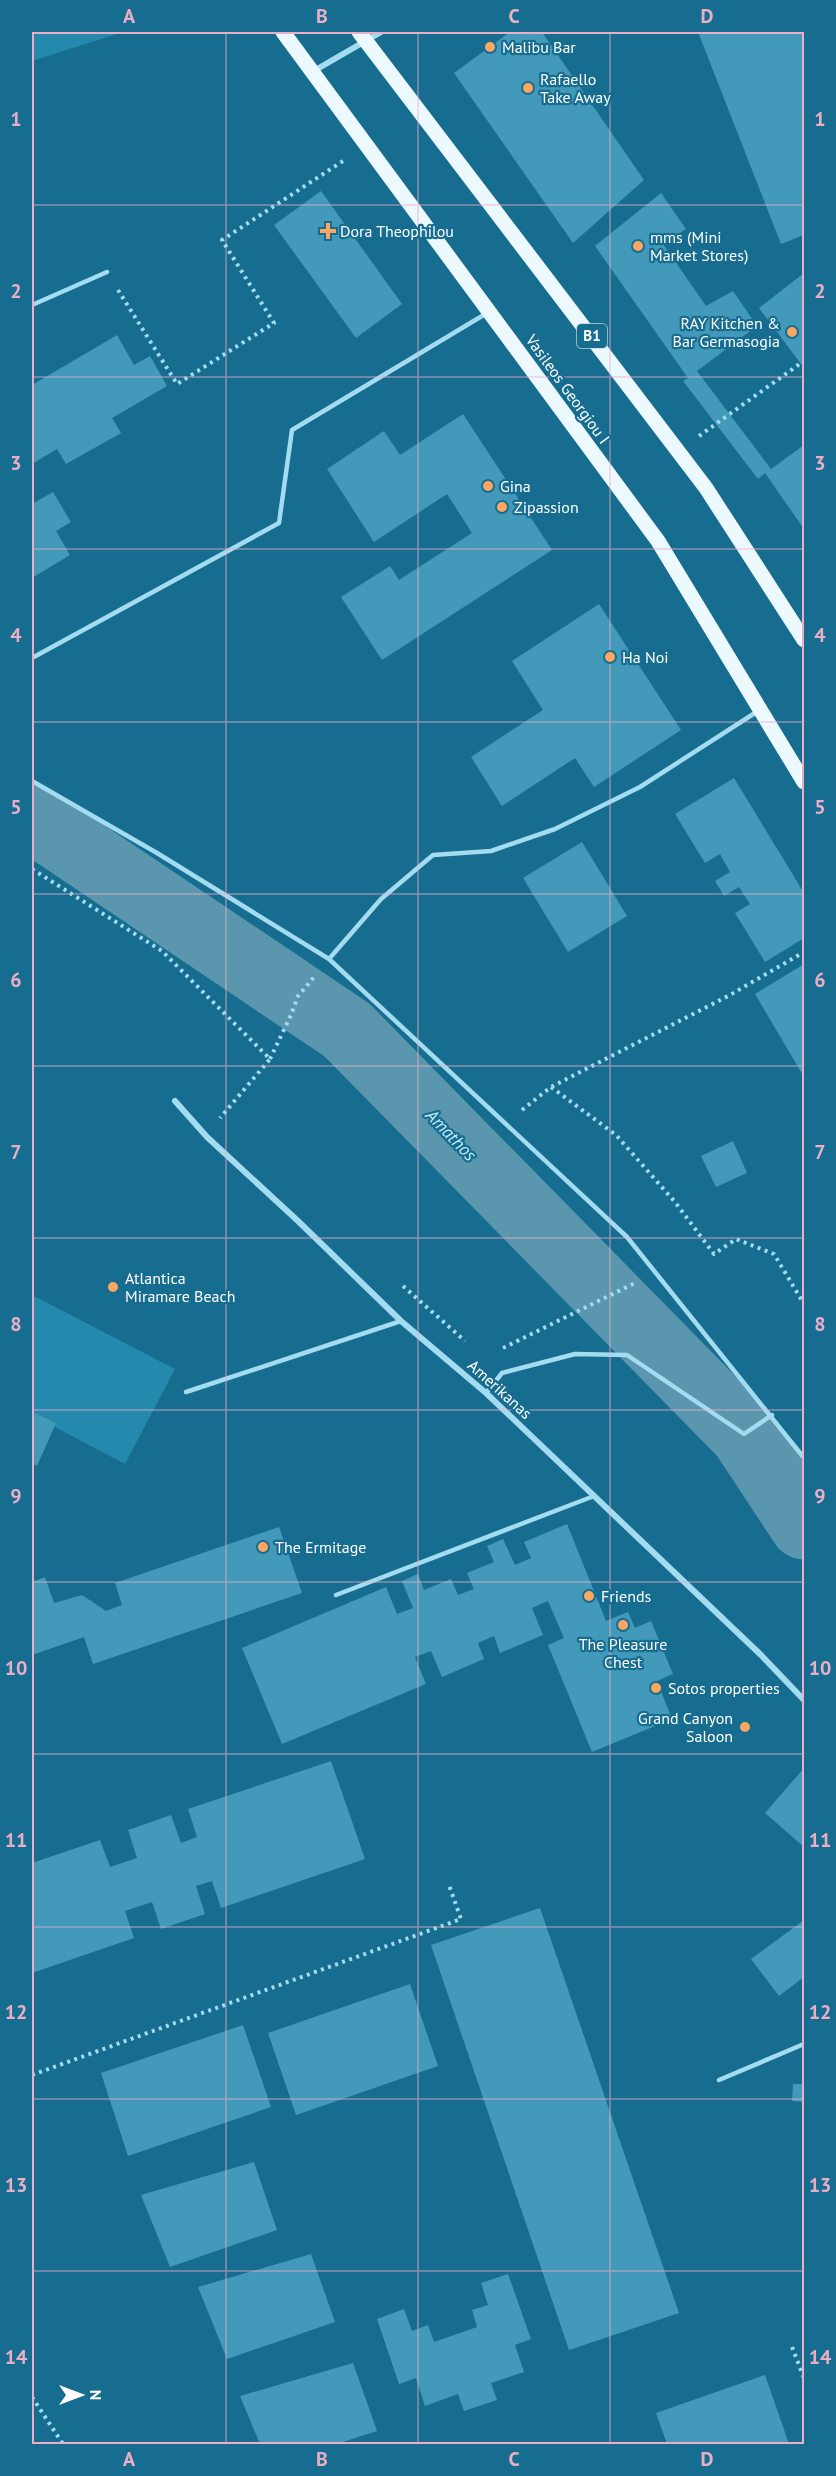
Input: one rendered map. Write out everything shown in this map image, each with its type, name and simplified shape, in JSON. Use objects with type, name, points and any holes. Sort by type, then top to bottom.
[{"type":"main road","name":"Vasileos Georgiou I","points":[[283,32],[658,541],[804,782]]},
{"type":"main road","name":"B1","points":[[362,37],[706,488],[804,640]]},
{"type":"street","points":[[312,72],[362,37],[381,32]]},
{"type":"street","name":"Amerikanas","points":[[175,1101],[207,1137],[401,1321],[486,1393],[761,1655],[804,1700]]},
{"type":"lane","points":[[32,305],[107,272]]},
{"type":"lane","points":[[32,658],[279,523],[292,430],[489,312]]},
{"type":"lane","points":[[329,959],[381,899],[433,855],[491,851],[555,829],[640,787],[760,709]]},
{"type":"lane","points":[[32,780],[157,853],[329,959],[627,1237],[772,1415],[804,1458]]},
{"type":"lane","points":[[186,1392],[401,1321]]},
{"type":"lane","points":[[486,1393],[502,1373],[575,1354],[627,1355],[744,1434],[772,1415]]},
{"type":"lane","points":[[336,1595],[594,1496]]},
{"type":"lane","points":[[719,2080],[804,2044]]},
{"type":"path","points":[[107,272],[177,384],[274,323],[222,240],[346,159]]},
{"type":"path","points":[[703,433],[801,363]]},
{"type":"path","points":[[32,869],[162,951],[270,1059]]},
{"type":"path","points":[[505,1123],[550,1087],[730,995],[804,952]]},
{"type":"path","points":[[207,1137],[270,1059],[298,996],[329,959]]},
{"type":"path","points":[[550,1087],[616,1134],[675,1202],[714,1254],[736,1239],[774,1254],[804,1304]]},
{"type":"path","points":[[494,1353],[656,1273]]},
{"type":"path","points":[[32,2075],[461,1919],[449,1885]]},
{"type":"path","points":[[792,2347],[804,2378]]},
{"type":"path","points":[[32,2397],[63,2445]]},
{"type":"shaded area","points":[[32,32],[123,32],[32,61]]},
{"type":"shaded area","points":[[32,1295],[175,1369],[125,1464],[32,1415]]},
{"type":"building","points":[[510,32],[542,32],[644,180],[573,243],[454,73]]},
{"type":"building","points":[[698,32],[804,32],[804,235],[781,244]]},
{"type":"building","points":[[321,191],[402,304],[356,338],[274,225]]},
{"type":"building","points":[[661,193],[686,229],[663,244],[706,306],[733,291],[757,326],[697,371],[771,469],[804,445],[804,529],[765,473],[758,479],[683,381],[688,378],[595,246]]},
{"type":"building","points":[[804,273],[804,368],[759,308]]},
{"type":"building","points":[[117,335],[134,365],[150,356],[167,386],[112,418],[121,433],[66,464],[57,449],[32,464],[32,385]]},
{"type":"building","points":[[463,414],[552,550],[382,660],[341,597],[390,566],[399,580],[472,533],[447,494],[374,542],[327,469],[384,431],[400,455]]},
{"type":"building","points":[[53,492],[71,522],[56,531],[70,555],[32,578],[32,504]]},
{"type":"building","points":[[599,604],[681,730],[594,787],[575,758],[502,806],[471,757],[543,710],[512,661]]},
{"type":"building","points":[[734,778],[804,893],[804,938],[765,962],[735,913],[750,904],[739,887],[724,896],[715,881],[730,872],[720,854],[705,863],[675,814]]},
{"type":"building","points":[[582,842],[627,916],[568,952],[523,878]]},
{"type":"building","points":[[804,964],[804,1077],[755,994]]},
{"type":"building","points":[[733,1141],[747,1173],[716,1187],[701,1156]]},
{"type":"building","points":[[32,1412],[56,1423],[37,1466],[32,1463]]},
{"type":"building","points":[[567,1524],[606,1621],[628,1612],[635,1628],[651,1621],[673,1674],[657,1681],[672,1719],[592,1752],[548,1645],[564,1638],[548,1601],[532,1608],[543,1635],[500,1653],[494,1636],[478,1643],[484,1659],[442,1677],[431,1651],[415,1657],[426,1684],[282,1744],[242,1648],[386,1587],[397,1614],[413,1608],[402,1581],[418,1574],[424,1590],[451,1579],[458,1595],[474,1589],[467,1573],[494,1562],[487,1546],[503,1539],[515,1565],[531,1558],[524,1542]]},
{"type":"building","points":[[279,1527],[302,1593],[93,1664],[84,1637],[32,1655],[32,1582],[45,1577],[54,1603],[82,1595],[106,1611],[122,1605],[115,1583]]},
{"type":"building","points":[[331,1761],[365,1859],[221,1908],[212,1881],[196,1886],[205,1914],[161,1929],[152,1902],[125,1911],[134,1938],[32,1973],[32,1863],[100,1840],[110,1867],[137,1858],[128,1830],[171,1815],[181,1843],[197,1837],[188,1809]]},
{"type":"building","points":[[804,1768],[804,1847],[765,1813]]},
{"type":"building","points":[[540,1908],[679,2313],[569,2350],[431,1945]]},
{"type":"building","points":[[804,1920],[804,1977],[779,1996],[751,1959]]},
{"type":"building","points":[[410,1984],[438,2066],[296,2115],[268,2033]]},
{"type":"building","points":[[243,2025],[271,2107],[128,2156],[101,2073]]},
{"type":"building","points":[[793,2084],[804,2084],[804,2102],[792,2101]]},
{"type":"building","points":[[254,2162],[277,2230],[170,2267],[141,2195]]},
{"type":"building","points":[[311,2254],[335,2322],[227,2359],[198,2287]]},
{"type":"building","points":[[508,2274],[531,2339],[515,2345],[524,2372],[491,2383],[497,2400],[464,2411],[458,2394],[425,2406],[416,2378],[399,2384],[377,2319],[404,2309],[412,2331],[428,2325],[434,2342],[477,2327],[472,2310],[488,2305],[481,2283]]},
{"type":"building","points":[[353,2363],[377,2431],[337,2444],[260,2444],[240,2396]]},
{"type":"building","points":[[765,2375],[789,2444],[667,2444],[656,2413]]},
{"type":"waterway","name":"Amathos","points":[[32,818],[347,1030],[744,1434],[804,1525]]},
{"type":"place","name":"Malibu Bar","points":[[490,47]]},
{"type":"place","name":"Rafaello Take Away","points":[[528,88]]},
{"type":"place","name":"Dora Theophilou","points":[[328,231]]},
{"type":"place","name":"mms (Mini Market Stores)","points":[[638,246]]},
{"type":"place","name":"RAY Kitchen & Bar Germasogia","points":[[792,332]]},
{"type":"place","name":"Gina","points":[[488,486]]},
{"type":"place","name":"Zipassion","points":[[502,507]]},
{"type":"place","name":"Ha Noi","points":[[610,657]]},
{"type":"place","name":"Atlantica Miramare Beach","points":[[113,1287]]},
{"type":"place","name":"The Ermitage","points":[[263,1547]]},
{"type":"place","name":"Friends","points":[[589,1596]]},
{"type":"place","name":"The Pleasure Chest","points":[[623,1625]]},
{"type":"place","name":"Sotos properties","points":[[656,1688]]},
{"type":"place","name":"Grand Canyon Saloon","points":[[745,1727]]}]
